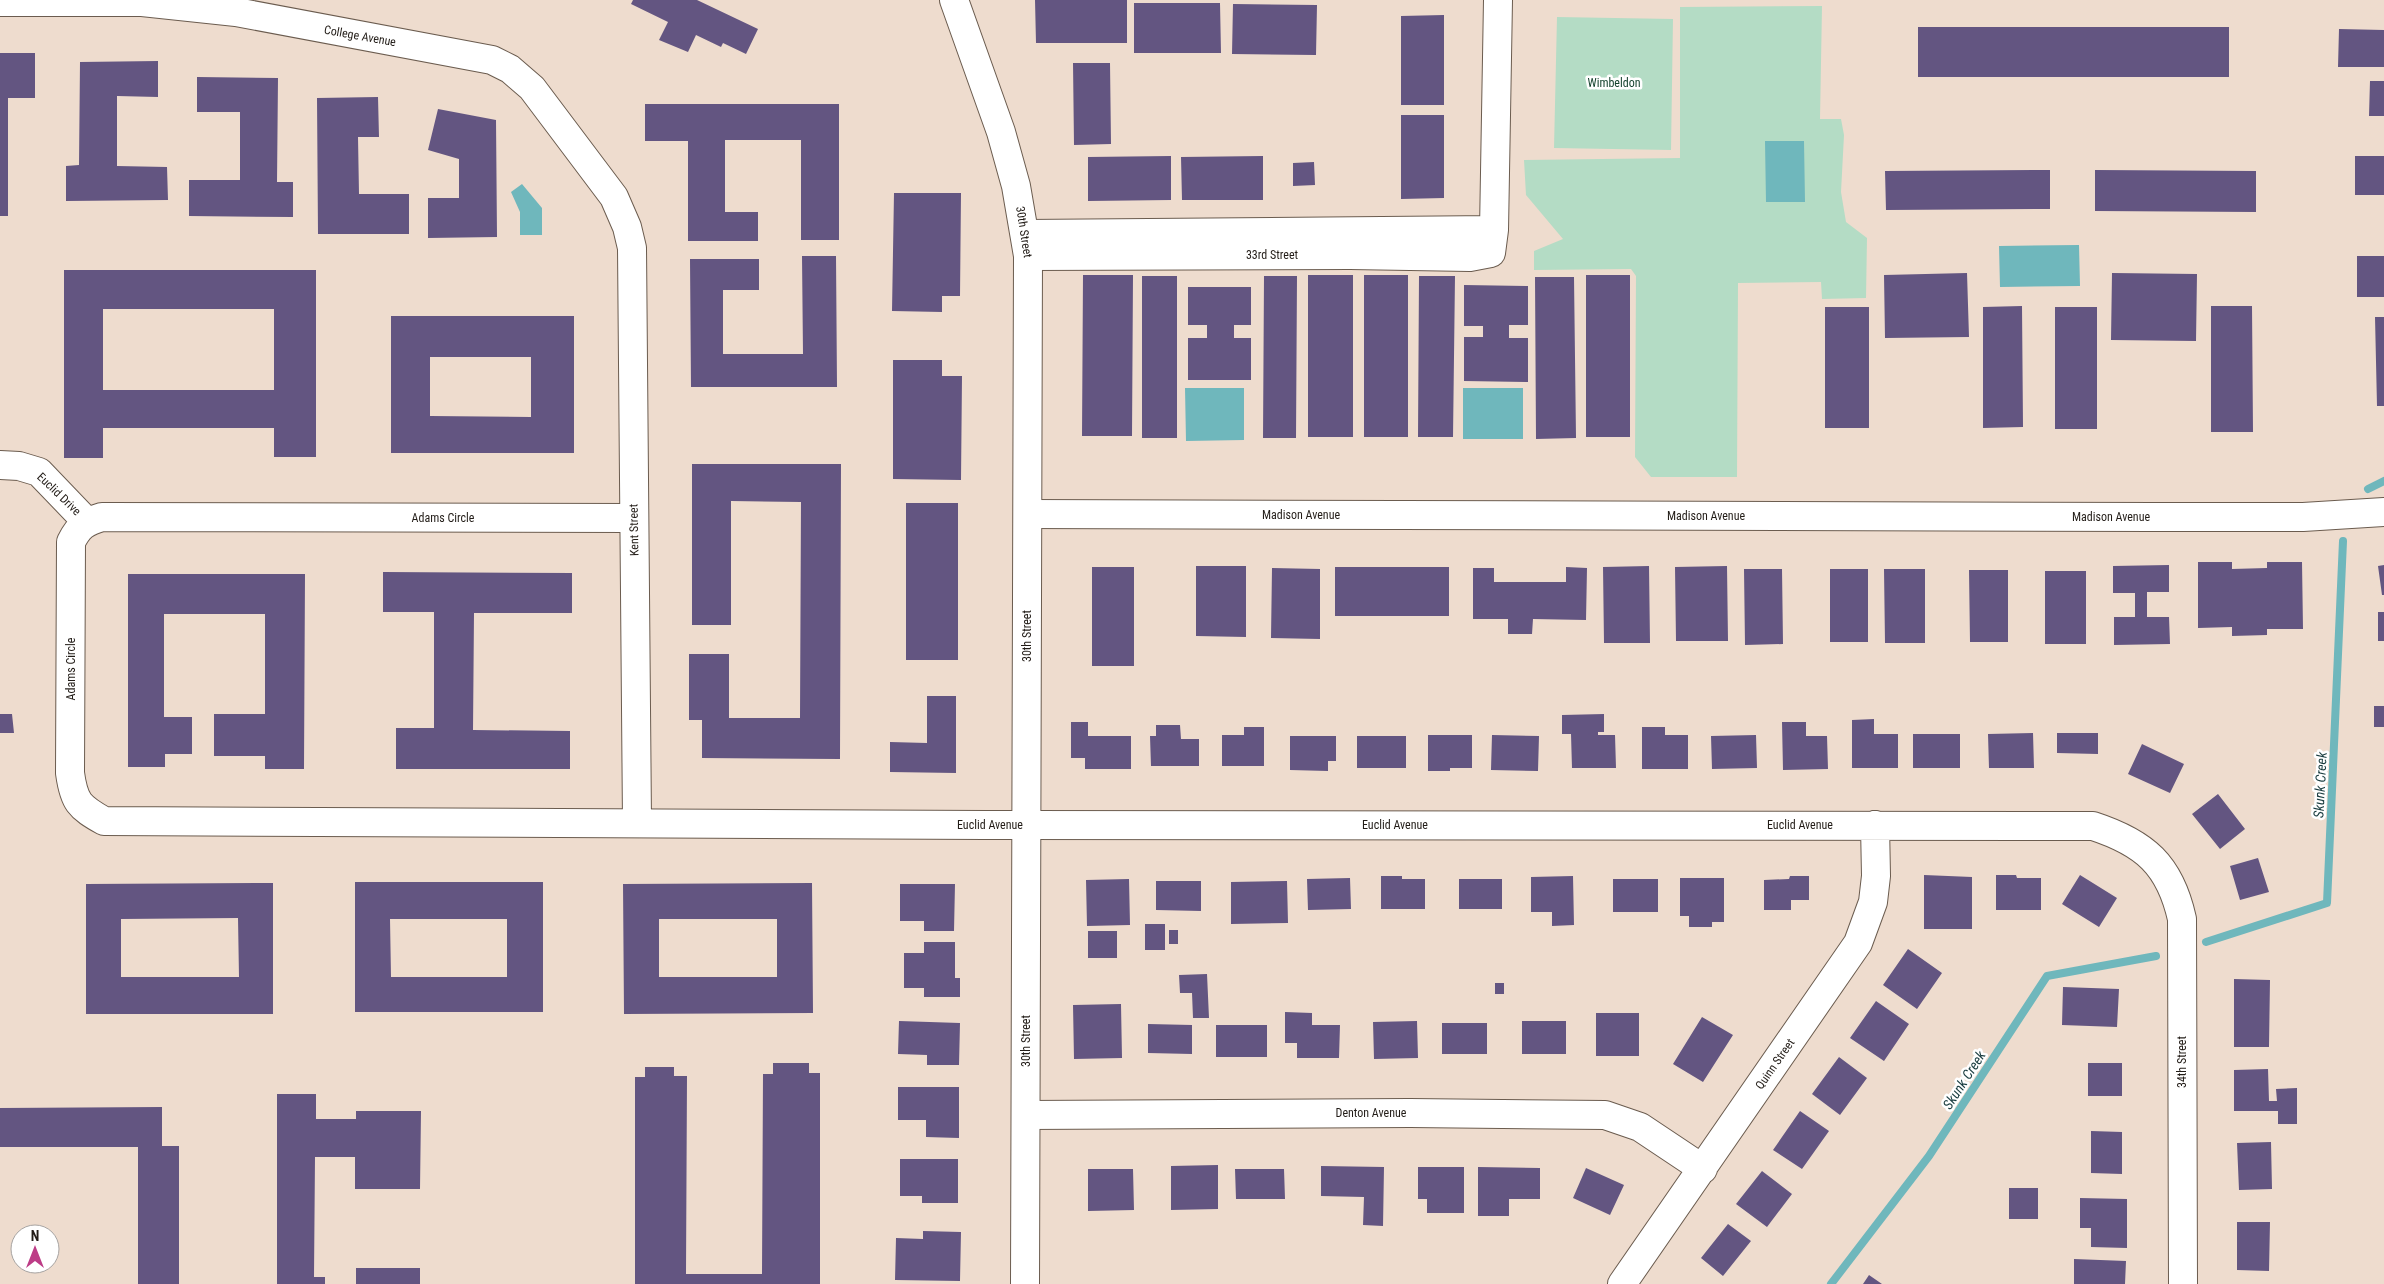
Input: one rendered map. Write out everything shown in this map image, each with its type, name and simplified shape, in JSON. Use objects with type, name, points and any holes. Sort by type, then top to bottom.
[{"type":"street","name":"30th Street","points":[[954,0],[1001,132],[1016,186],[1027,245],[1028,514],[1025,1284]]},
{"type":"street","name":"33rd Street","points":[[1027,245],[1494,230],[1498,0]]},
{"type":"street","name":"College Avenue","points":[[0,2],[142,2],[236,12],[492,60],[510,69],[537,95],[614,197],[630,237]]},
{"type":"street","name":"Kent Street","points":[[630,237],[632,255],[637,822]]},
{"type":"street","name":"Euclid Drive","points":[[0,465],[19,466],[39,472],[87,522]]},
{"type":"street","name":"Madison Avenue","points":[[1028,514],[2303,517],[2384,512]]},
{"type":"street","name":"Adams Circle","points":[[633,518],[102,517],[87,522],[78,528],[71,542],[70,773],[73,794],[83,809],[104,820],[637,822]]},
{"type":"street","name":"Euclid Avenue","points":[[637,822],[1027,825],[1875,824],[2093,826],[2121,835],[2146,851]]},
{"type":"street","name":"Quinn Street","points":[[1622,1284],[1858,943],[1873,902],[1876,876],[1875,824]]},
{"type":"street","name":"34th Street","points":[[2146,851],[2165,874],[2177,900],[2182,919],[2183,1284]]},
{"type":"street","name":"Denton Avenue","points":[[1026,1115],[1410,1113],[1605,1115],[1640,1127],[1703,1169]]},
{"type":"green space","points":[[1822,6],[1820,119],[1841,119],[1844,135],[1841,192],[1846,222],[1867,238],[1866,298],[1822,299],[1821,282],[1738,283],[1737,477],[1651,477],[1635,457],[1636,276],[1631,269],[1534,270],[1534,251],[1563,239],[1526,195],[1524,160],[1680,158],[1680,7]]},
{"type":"green space","name":"Wimbeldon","points":[[1557,17],[1673,19],[1671,150],[1554,148]]},
{"type":"water","points":[[1765,141],[1804,141],[1805,202],[1766,202]]},
{"type":"water","points":[[522,184],[542,208],[542,235],[520,235],[520,212],[511,192]]},
{"type":"water","points":[[2079,245],[2080,286],[2000,287],[1999,246]]},
{"type":"water","points":[[1185,388],[1244,388],[1244,440],[1186,441]]},
{"type":"water","points":[[1463,388],[1523,388],[1523,439],[1463,439]]},
{"type":"building","points":[[633,0],[697,0],[758,29],[746,54],[723,43],[721,47],[696,35],[688,52],[659,40],[668,22],[631,4]]},
{"type":"building","points":[[1035,0],[1127,0],[1127,43],[1036,43]]},
{"type":"building","points":[[1134,3],[1220,3],[1221,53],[1134,53]]},
{"type":"building","points":[[1233,4],[1317,5],[1316,55],[1232,54]]},
{"type":"building","points":[[1444,15],[1444,105],[1401,105],[1401,16]]},
{"type":"building","points":[[1918,27],[2229,27],[2229,77],[1918,77]]},
{"type":"building","points":[[2339,29],[2384,30],[2384,67],[2338,67]]},
{"type":"building","points":[[0,53],[35,53],[35,98],[8,98],[8,216],[0,216]]},
{"type":"building","points":[[158,61],[158,97],[117,96],[117,166],[167,167],[168,200],[66,201],[66,166],[79,165],[80,62]]},
{"type":"building","points":[[1073,63],[1110,63],[1111,144],[1074,145]]},
{"type":"building","points":[[197,77],[278,78],[277,182],[293,182],[293,217],[189,216],[189,180],[240,180],[240,112],[197,112]]},
{"type":"building","points":[[2370,81],[2384,81],[2384,116],[2369,116]]},
{"type":"building","points":[[378,97],[379,137],[358,137],[359,194],[409,194],[409,234],[318,234],[317,98]]},
{"type":"building","points":[[645,104],[839,104],[839,240],[801,240],[801,140],[725,140],[725,212],[758,212],[758,241],[688,241],[688,141],[645,141]]},
{"type":"building","points":[[438,109],[496,120],[497,237],[428,238],[428,198],[459,198],[459,159],[428,150]]},
{"type":"building","points":[[1401,115],[1444,115],[1444,198],[1401,199]]},
{"type":"building","points":[[1171,156],[1171,200],[1088,201],[1088,157]]},
{"type":"building","points":[[1263,156],[1263,200],[1182,200],[1181,157]]},
{"type":"building","points":[[2355,156],[2384,156],[2384,195],[2355,195]]},
{"type":"building","points":[[1314,162],[1315,185],[1293,186],[1293,163]]},
{"type":"building","points":[[2050,170],[2050,209],[1886,210],[1885,171]]},
{"type":"building","points":[[2095,170],[2256,171],[2256,212],[2095,211]]},
{"type":"building","points":[[894,193],[961,193],[960,296],[942,296],[942,312],[892,311]]},
{"type":"building","points":[[802,256],[836,256],[837,387],[691,387],[690,259],[759,259],[759,290],[723,290],[723,354],[803,354]]},
{"type":"building","points":[[2357,256],[2384,256],[2384,297],[2357,297]]},
{"type":"building","points":[[64,270],[316,270],[316,457],[274,457],[274,428],[103,428],[103,458],[64,458]],"holes":[[[103,309],[274,309],[274,390],[103,390]]]},
{"type":"building","points":[[1967,273],[1969,337],[1885,338],[1884,275]]},
{"type":"building","points":[[2112,273],[2197,274],[2196,341],[2111,340]]},
{"type":"building","points":[[1083,275],[1133,275],[1132,436],[1082,436]]},
{"type":"building","points":[[1308,275],[1353,275],[1353,437],[1308,437]]},
{"type":"building","points":[[1364,275],[1408,275],[1408,437],[1364,437]]},
{"type":"building","points":[[1586,275],[1630,275],[1630,437],[1586,437]]},
{"type":"building","points":[[1142,276],[1177,276],[1177,438],[1142,438]]},
{"type":"building","points":[[1264,276],[1297,276],[1296,438],[1263,438]]},
{"type":"building","points":[[1419,276],[1455,276],[1453,437],[1418,437]]},
{"type":"building","points":[[1535,277],[1574,277],[1576,438],[1536,439]]},
{"type":"building","points":[[1464,285],[1528,286],[1528,325],[1509,325],[1509,338],[1528,338],[1528,382],[1464,381],[1464,337],[1483,337],[1483,326],[1464,326]]},
{"type":"building","points":[[1188,287],[1251,287],[1251,325],[1234,325],[1234,338],[1251,338],[1251,380],[1188,380],[1188,338],[1207,338],[1207,325],[1188,325]]},
{"type":"building","points":[[2022,306],[2023,427],[1983,428],[1983,307]]},
{"type":"building","points":[[2211,306],[2252,306],[2253,432],[2211,432]]},
{"type":"building","points":[[1825,307],[1869,307],[1869,428],[1825,428]]},
{"type":"building","points":[[2055,307],[2097,307],[2097,429],[2055,429]]},
{"type":"building","points":[[391,316],[574,316],[574,453],[391,453]],"holes":[[[430,357],[531,357],[531,417],[430,416]]]},
{"type":"building","points":[[2375,317],[2384,317],[2384,406],[2377,406]]},
{"type":"building","points":[[893,360],[942,360],[942,376],[962,376],[961,480],[893,479]]},
{"type":"building","points":[[692,464],[841,464],[840,759],[702,758],[702,720],[689,720],[689,654],[729,654],[729,718],[800,718],[801,502],[731,501],[731,625],[692,625]]},
{"type":"building","points":[[906,503],[958,503],[958,660],[906,660]]},
{"type":"building","points":[[2198,562],[2232,562],[2232,569],[2267,568],[2267,562],[2302,562],[2303,629],[2267,629],[2267,635],[2232,636],[2232,627],[2198,628]]},
{"type":"building","points":[[2169,565],[2169,592],[2147,592],[2147,617],[2169,617],[2170,644],[2114,645],[2114,617],[2135,617],[2135,593],[2113,593],[2113,566]]},
{"type":"building","points":[[2384,565],[2384,595],[2382,595],[2378,566]]},
{"type":"building","points":[[1196,566],[1246,566],[1246,637],[1196,636]]},
{"type":"building","points":[[1649,566],[1650,643],[1604,643],[1603,567]]},
{"type":"building","points":[[1727,566],[1728,641],[1676,641],[1675,567]]},
{"type":"building","points":[[1092,567],[1134,567],[1134,666],[1092,666]]},
{"type":"building","points":[[1335,567],[1449,567],[1449,616],[1335,616]]},
{"type":"building","points":[[1566,567],[1587,568],[1586,620],[1533,619],[1532,634],[1508,634],[1508,619],[1473,619],[1473,568],[1494,568],[1494,582],[1566,582]]},
{"type":"building","points":[[1272,568],[1320,569],[1320,639],[1271,638]]},
{"type":"building","points":[[1744,569],[1782,569],[1783,644],[1745,645]]},
{"type":"building","points":[[1830,569],[1868,569],[1868,642],[1830,642]]},
{"type":"building","points":[[1884,569],[1925,569],[1925,643],[1885,643]]},
{"type":"building","points":[[1969,570],[2008,570],[2008,642],[1970,642]]},
{"type":"building","points":[[2045,571],[2086,571],[2086,644],[2045,644]]},
{"type":"building","points":[[383,572],[572,573],[572,613],[474,613],[473,730],[570,731],[570,769],[396,769],[396,728],[434,728],[434,612],[383,612]]},
{"type":"building","points":[[128,574],[305,574],[304,769],[265,769],[265,756],[214,756],[214,714],[265,714],[265,614],[164,614],[164,717],[192,717],[192,754],[165,754],[165,767],[128,767]]},
{"type":"building","points":[[2378,612],[2384,612],[2384,641],[2378,641]]},
{"type":"building","points":[[927,696],[956,696],[956,773],[890,772],[890,742],[927,743]]},
{"type":"building","points":[[2374,706],[2384,706],[2384,727],[2374,727]]},
{"type":"building","points":[[0,714],[12,714],[14,733],[0,733]]},
{"type":"building","points":[[1604,714],[1604,732],[1598,732],[1598,735],[1615,735],[1616,768],[1572,768],[1571,734],[1562,734],[1562,715]]},
{"type":"building","points":[[1874,719],[1874,734],[1898,734],[1898,768],[1852,768],[1852,720]]},
{"type":"building","points":[[1071,722],[1088,722],[1088,736],[1131,736],[1131,769],[1085,769],[1085,758],[1071,758]]},
{"type":"building","points":[[1782,722],[1806,722],[1806,736],[1827,736],[1828,769],[1783,770]]},
{"type":"building","points":[[1156,725],[1180,725],[1181,739],[1199,739],[1199,766],[1151,766],[1150,736],[1156,736]]},
{"type":"building","points":[[1244,727],[1264,727],[1264,766],[1222,766],[1222,735],[1244,735]]},
{"type":"building","points":[[1642,727],[1665,727],[1665,735],[1688,735],[1688,769],[1642,769]]},
{"type":"building","points":[[2033,733],[2034,768],[1989,768],[1988,734]]},
{"type":"building","points":[[2057,733],[2098,733],[2098,754],[2057,753]]},
{"type":"building","points":[[1913,734],[1960,734],[1960,768],[1913,768]]},
{"type":"building","points":[[1428,735],[1472,735],[1472,768],[1428,771]]},
{"type":"building","points":[[1492,735],[1539,736],[1538,771],[1491,770]]},
{"type":"building","points":[[1756,735],[1757,768],[1712,769],[1711,736]]},
{"type":"building","points":[[1290,736],[1336,736],[1336,761],[1328,761],[1328,771],[1290,770]]},
{"type":"building","points":[[1357,736],[1406,736],[1406,768],[1357,768]]},
{"type":"building","points":[[2142,744],[2184,764],[2170,793],[2128,774]]},
{"type":"building","points":[[2218,794],[2245,829],[2220,849],[2192,814]]},
{"type":"building","points":[[2258,858],[2269,892],[2240,900],[2230,866]]},
{"type":"building","points":[[1924,875],[1972,877],[1972,929],[1924,929]]},
{"type":"building","points":[[1996,875],[2016,875],[2017,878],[2041,878],[2041,910],[1996,910]]},
{"type":"building","points":[[2080,875],[2117,898],[2099,927],[2062,904]]},
{"type":"building","points":[[1381,876],[1402,876],[1402,879],[1425,879],[1425,909],[1381,909]]},
{"type":"building","points":[[1573,876],[1574,925],[1552,926],[1552,912],[1531,912],[1531,877]]},
{"type":"building","points":[[1790,876],[1809,876],[1809,900],[1791,900],[1791,910],[1764,910],[1764,880],[1789,879]]},
{"type":"building","points":[[1350,878],[1351,909],[1308,910],[1307,879]]},
{"type":"building","points":[[1680,878],[1724,878],[1724,922],[1712,922],[1712,927],[1689,927],[1689,916],[1680,916]]},
{"type":"building","points":[[1129,879],[1130,925],[1087,926],[1086,880]]},
{"type":"building","points":[[1459,879],[1502,879],[1502,909],[1459,909]]},
{"type":"building","points":[[1613,879],[1658,879],[1658,912],[1613,912]]},
{"type":"building","points":[[1156,881],[1201,881],[1201,911],[1156,910]]},
{"type":"building","points":[[1287,881],[1288,923],[1231,924],[1231,882]]},
{"type":"building","points":[[355,882],[543,882],[543,1012],[355,1012]],"holes":[[[390,919],[507,919],[507,977],[391,977]]]},
{"type":"building","points":[[273,883],[273,1014],[86,1014],[86,884]],"holes":[[[238,918],[239,977],[121,977],[121,919]]]},
{"type":"building","points":[[812,883],[813,1013],[624,1014],[623,884]],"holes":[[[659,919],[777,919],[777,977],[659,977]]]},
{"type":"building","points":[[900,884],[955,884],[954,931],[924,931],[924,921],[900,921]]},
{"type":"building","points":[[1145,924],[1165,924],[1165,950],[1145,950]]},
{"type":"building","points":[[1169,930],[1178,930],[1178,944],[1169,944]]},
{"type":"building","points":[[1088,931],[1117,931],[1117,958],[1088,958]]},
{"type":"building","points":[[924,942],[955,942],[955,978],[960,978],[960,997],[924,997],[924,988],[904,988],[904,953],[924,953]]},
{"type":"building","points":[[1908,949],[1942,973],[1917,1009],[1883,985]]},
{"type":"building","points":[[1207,974],[1209,1018],[1193,1018],[1192,993],[1180,993],[1179,975]]},
{"type":"building","points":[[2234,979],[2270,980],[2269,1047],[2234,1047]]},
{"type":"building","points":[[1495,983],[1504,983],[1504,994],[1495,994]]},
{"type":"building","points":[[2063,987],[2119,989],[2117,1027],[2062,1025]]},
{"type":"building","points":[[1876,1001],[1909,1024],[1884,1061],[1850,1038]]},
{"type":"building","points":[[1121,1004],[1122,1058],[1074,1059],[1073,1005]]},
{"type":"building","points":[[1285,1012],[1312,1013],[1312,1025],[1340,1025],[1339,1058],[1297,1058],[1297,1043],[1285,1043]]},
{"type":"building","points":[[1596,1013],[1639,1013],[1639,1056],[1596,1056]]},
{"type":"building","points":[[1702,1017],[1733,1035],[1703,1082],[1673,1064]]},
{"type":"building","points":[[899,1021],[960,1023],[959,1065],[927,1065],[927,1055],[898,1054]]},
{"type":"building","points":[[1417,1021],[1418,1058],[1374,1059],[1373,1022]]},
{"type":"building","points":[[1522,1021],[1566,1021],[1566,1054],[1522,1054]]},
{"type":"building","points":[[1442,1023],[1487,1023],[1487,1054],[1442,1054]]},
{"type":"building","points":[[1148,1024],[1192,1025],[1192,1054],[1148,1053]]},
{"type":"building","points":[[1216,1025],[1267,1025],[1267,1057],[1216,1057]]},
{"type":"building","points":[[1839,1057],[1867,1078],[1840,1115],[1812,1094]]},
{"type":"building","points":[[773,1063],[809,1063],[809,1073],[820,1073],[820,1284],[635,1284],[635,1077],[645,1077],[645,1067],[674,1067],[674,1076],[687,1076],[686,1274],[762,1274],[763,1074],[773,1074]]},
{"type":"building","points":[[2088,1063],[2122,1063],[2122,1096],[2088,1096]]},
{"type":"building","points":[[2268,1069],[2269,1101],[2277,1101],[2276,1089],[2297,1088],[2297,1124],[2278,1124],[2278,1111],[2234,1111],[2234,1070]]},
{"type":"building","points":[[898,1087],[959,1087],[959,1138],[926,1137],[926,1120],[898,1120]]},
{"type":"building","points":[[277,1094],[316,1094],[316,1119],[356,1119],[356,1111],[421,1111],[420,1189],[355,1189],[355,1157],[315,1157],[314,1277],[325,1277],[325,1284],[277,1284]]},
{"type":"building","points":[[162,1107],[162,1146],[179,1146],[179,1284],[138,1284],[138,1147],[0,1147],[0,1108]]},
{"type":"building","points":[[1800,1111],[1829,1131],[1802,1169],[1773,1150]]},
{"type":"building","points":[[2091,1131],[2122,1132],[2122,1174],[2091,1173]]},
{"type":"building","points":[[2271,1142],[2272,1189],[2239,1190],[2237,1143]]},
{"type":"building","points":[[900,1159],[958,1159],[958,1203],[922,1203],[922,1196],[900,1196]]},
{"type":"building","points":[[1218,1165],[1218,1209],[1171,1210],[1171,1166]]},
{"type":"building","points":[[1321,1166],[1384,1167],[1383,1226],[1363,1225],[1364,1197],[1321,1196]]},
{"type":"building","points":[[1418,1167],[1464,1167],[1464,1213],[1427,1213],[1427,1199],[1418,1199]]},
{"type":"building","points":[[1478,1167],[1540,1168],[1540,1199],[1509,1199],[1509,1216],[1478,1216]]},
{"type":"building","points":[[1586,1168],[1624,1185],[1610,1215],[1573,1198]]},
{"type":"building","points":[[1088,1169],[1133,1169],[1134,1210],[1088,1211]]},
{"type":"building","points":[[1235,1169],[1284,1169],[1285,1199],[1236,1199]]},
{"type":"building","points":[[1762,1171],[1792,1194],[1767,1227],[1736,1204]]},
{"type":"building","points":[[2009,1188],[2038,1188],[2038,1219],[2009,1219]]},
{"type":"building","points":[[2080,1198],[2127,1199],[2127,1248],[2091,1247],[2091,1228],[2080,1228]]},
{"type":"building","points":[[2237,1222],[2270,1222],[2269,1271],[2237,1270]]},
{"type":"building","points":[[1728,1224],[1751,1241],[1723,1276],[1701,1258]]},
{"type":"building","points":[[923,1231],[961,1232],[960,1281],[895,1280],[896,1238],[923,1239]]},
{"type":"building","points":[[2074,1259],[2126,1261],[2125,1284],[2074,1284]]},
{"type":"building","points":[[356,1268],[420,1268],[420,1284],[356,1284]]},
{"type":"building","points":[[1869,1275],[1882,1284],[1863,1284]]},
{"type":"waterway","name":"Skunk Creek","points":[[2368,489],[2384,481]]},
{"type":"waterway","name":"Skunk Creek","points":[[2206,942],[2327,903],[2343,541]]},
{"type":"waterway","name":"Skunk Creek","points":[[1831,1284],[1929,1156],[2047,976],[2156,956]]}]
